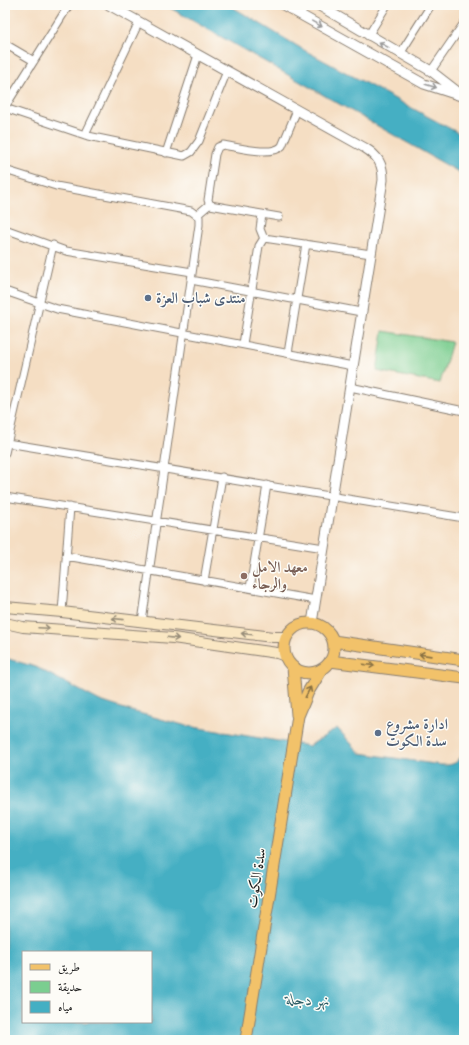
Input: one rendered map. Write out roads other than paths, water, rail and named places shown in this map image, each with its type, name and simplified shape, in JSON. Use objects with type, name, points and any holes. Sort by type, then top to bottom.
[{"type":"main road","points":[[5,607],[286,637]]},
{"type":"main road","points":[[92,631],[93,616]]},
{"type":"main road","points":[[5,623],[23,627],[173,638],[277,653],[285,656]]},
{"type":"main road","points":[[297,718],[308,692],[322,670],[330,661],[334,648],[333,641],[325,629],[312,623],[297,625],[286,637],[283,650],[285,656],[293,667],[307,673],[322,670]]},
{"type":"main road","points":[[333,641],[464,660]]},
{"type":"main road","points":[[330,661],[464,678]]},
{"type":"main road","points":[[293,667],[297,718]]},
{"type":"main road","name":"سدة الكوت","points":[[246,1040],[297,718]]},
{"type":"street","points":[[69,5],[5,107],[85,135],[184,156],[195,148],[227,71]]},
{"type":"street","points":[[109,5],[372,153],[381,164],[383,180],[312,623]]},
{"type":"street","points":[[283,5],[424,84],[464,97],[431,71],[368,36],[318,5]]},
{"type":"street","points":[[368,36],[387,5]]},
{"type":"street","points":[[400,54],[431,5]]},
{"type":"street","points":[[85,135],[139,22]]},
{"type":"street","points":[[431,71],[464,23]]},
{"type":"street","points":[[5,44],[34,61]]},
{"type":"street","points":[[166,152],[198,55]]},
{"type":"street","points":[[279,217],[214,207],[210,204],[208,200],[215,154],[218,147],[223,145],[270,152],[276,151],[282,146],[297,110]]},
{"type":"street","points":[[5,170],[56,186],[191,211],[197,215],[199,225],[142,622]]},
{"type":"street","points":[[197,215],[210,204]]},
{"type":"street","points":[[262,214],[260,230],[264,239]]},
{"type":"street","points":[[5,229],[66,250],[192,272]]},
{"type":"street","points":[[243,344],[259,246],[264,239],[272,238],[371,254]]},
{"type":"street","points":[[288,353],[306,244]]},
{"type":"street","points":[[5,453],[53,246]]},
{"type":"street","points":[[191,280],[362,312]]},
{"type":"street","points":[[5,291],[57,309],[184,332],[353,366]]},
{"type":"street","points":[[350,387],[464,411]]},
{"type":"street","points":[[7,443],[333,495],[464,518]]},
{"type":"street","points":[[204,581],[222,477]]},
{"type":"street","points":[[250,588],[267,485]]},
{"type":"street","points":[[5,497],[324,548]]},
{"type":"street","points":[[62,612],[70,507]]},
{"type":"street","points":[[66,556],[316,600]]},
{"type":"water","points":[[165,5],[229,5],[304,50],[464,136],[464,175]]},
{"type":"water","name":"نهر دجلة","points":[[5,658],[36,667],[100,701],[187,726],[309,746],[337,728],[360,753],[441,765],[449,765],[458,761],[464,751],[464,1040],[5,1040]]},
{"type":"place","name":"منتدى شباب العزة","points":[[148,298]]},
{"type":"place","name":"معهد الامل والرجاء","points":[[244,576]]},
{"type":"place","name":"ادارة مشروع سدة الكوت","points":[[378,733]]}]
